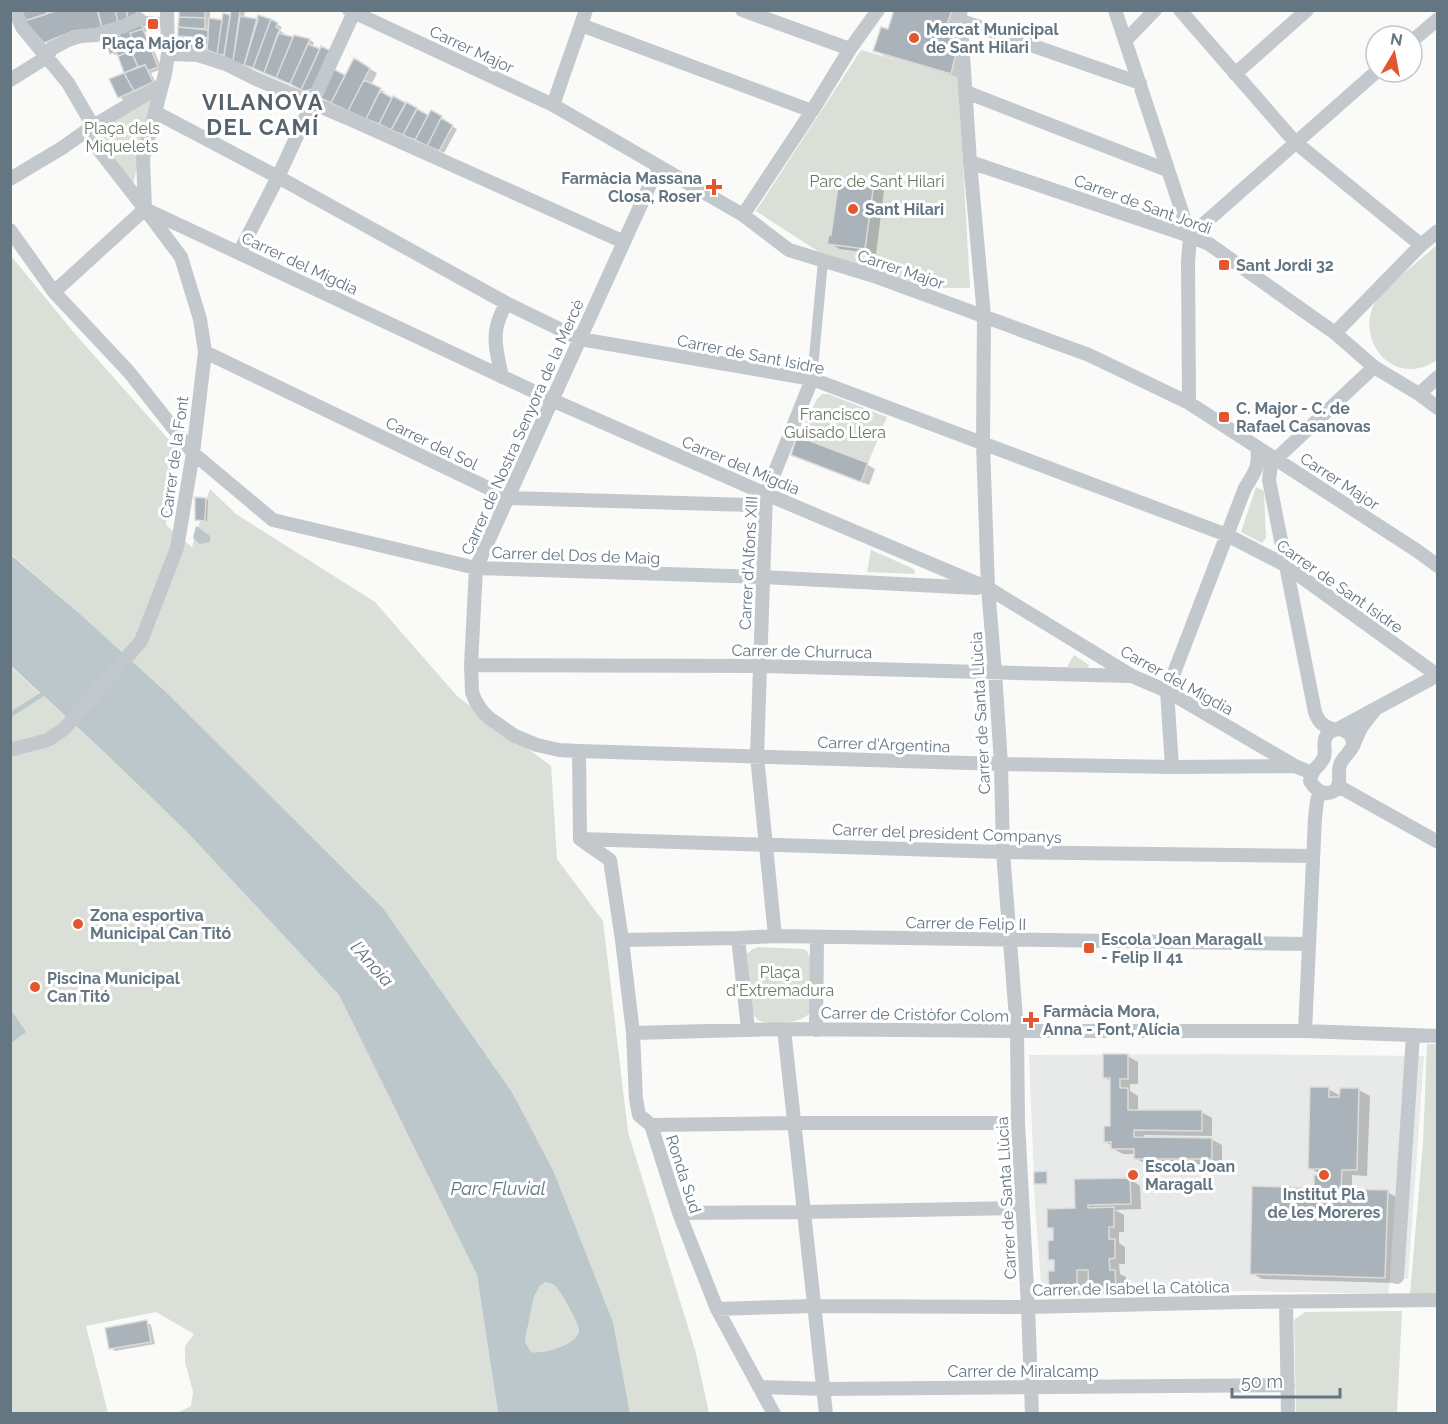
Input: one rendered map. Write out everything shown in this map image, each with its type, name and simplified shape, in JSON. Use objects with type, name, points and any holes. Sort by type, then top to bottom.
[{"type":"street","name":"Carrer de la Font","points":[[10,750],[48,740],[64,729],[139,644],[177,548],[193,453],[205,351],[200,319],[181,257],[89,129],[68,83],[22,27],[15,10]]},
{"type":"street","points":[[553,105],[586,10]]},
{"type":"street","points":[[742,10],[850,49]]},
{"type":"street","points":[[743,215],[850,49],[878,10]]},
{"type":"street","points":[[1115,10],[1190,236],[1188,262],[1189,403]]},
{"type":"street","points":[[1125,41],[1155,10]]},
{"type":"street","points":[[1179,10],[1296,142],[1421,245]]},
{"type":"street","points":[[1235,74],[1307,10]]},
{"type":"street","points":[[239,253],[279,177],[353,11]]},
{"type":"street","name":"Carrer Major","points":[[353,11],[553,105],[743,215],[789,250],[874,276],[1089,354],[1189,403],[1416,550],[1437,566]]},
{"type":"street","points":[[961,16],[1140,83]]},
{"type":"street","name":"Carrer de Santa Llùcia","points":[[961,16],[970,162],[984,316],[983,444],[988,588],[995,672],[1003,852],[1017,1032],[1018,1123],[1032,1413]]},
{"type":"street","points":[[10,80],[47,57],[51,49],[68,40],[80,36],[96,35],[142,20],[167,17],[168,54],[164,80],[143,158],[146,209],[54,292]]},
{"type":"street","points":[[1424,30],[1437,18]]},
{"type":"street","points":[[581,25],[812,111]]},
{"type":"street","points":[[168,54],[198,55],[226,64],[624,242]]},
{"type":"street","points":[[10,179],[62,148],[164,80]]},
{"type":"street","points":[[1190,236],[1364,82]]},
{"type":"street","points":[[966,92],[1167,170]]},
{"type":"street","name":"Carrer de Sant Isidre","points":[[155,112],[279,177],[506,303],[580,339],[812,379],[1227,535],[1285,565],[1437,675]]},
{"type":"street","name":"Carrer de Sant Jordi","points":[[970,162],[1209,244],[1335,333],[1374,367],[1419,394],[1437,408]]},
{"type":"street","name":"Carrer de Nostra Senyora de la Mercè","points":[[579,751],[559,750],[526,741],[506,731],[489,718],[475,700],[472,692],[471,665],[476,568],[658,167]]},
{"type":"street","name":"Carrer del Migdia","points":[[146,209],[552,400],[765,494],[988,588],[1132,676],[1167,691],[1295,766],[1312,773]]},
{"type":"street","name":"Carrer del Dos de Maig","points":[[10,230],[54,292],[129,372],[193,453],[273,520],[476,568],[762,577],[988,588]]},
{"type":"street","points":[[1335,333],[1437,231]]},
{"type":"street","points":[[812,379],[823,261]]},
{"type":"street","points":[[502,377],[496,347],[496,332],[506,303]]},
{"type":"street","name":"Carrer del Sol","points":[[205,351],[509,498],[750,504],[765,494]]},
{"type":"street","points":[[1353,746],[1348,732],[1323,726],[1315,712],[1269,480],[1274,458],[1374,367]]},
{"type":"street","points":[[1419,394],[1437,377]]},
{"type":"street","name":"Carrer d'Alfons XIII","points":[[775,936],[757,756],[765,494],[812,379]]},
{"type":"street","points":[[1172,767],[1167,691],[1245,488],[1255,471],[1259,459],[1257,447]]},
{"type":"street","points":[[1245,488],[1259,479],[1269,480]]},
{"type":"street","name":"Carrer de Churruca","points":[[471,665],[760,666],[1132,676]]},
{"type":"street","points":[[1376,710],[1359,731],[1353,746],[1340,765],[1338,786],[1328,793],[1315,788],[1311,781],[1312,773],[1324,756],[1324,741],[1331,731],[1376,710],[1437,675]]},
{"type":"street","points":[[579,751],[580,839]]},
{"type":"street","name":"Carrer d'Argentina","points":[[579,751],[1000,764],[1172,767],[1295,766]]},
{"type":"street","points":[[1338,786],[1437,842]]},
{"type":"street","points":[[1305,1031],[1315,818],[1320,791]]},
{"type":"street","name":"Carrer del president Companys","points":[[580,839],[1003,852],[1313,856]]},
{"type":"street","name":"Ronda Sud","points":[[580,839],[610,860],[633,1033],[636,1099],[639,1115],[651,1125],[679,1213],[717,1310],[774,1413]]},
{"type":"street","name":"Carrer de Felip II","points":[[622,940],[775,936],[1309,944]]},
{"type":"street","points":[[738,938],[748,1029]]},
{"type":"street","points":[[816,1030],[818,938]]},
{"type":"street","points":[[784,1029],[826,1413]]},
{"type":"street","name":"Carrer de Cristòfor Colom","points":[[633,1033],[784,1029],[1017,1032],[1305,1031],[1437,1036]]},
{"type":"street","points":[[1397,1277],[1413,1035]]},
{"type":"street","points":[[651,1125],[1018,1123]]},
{"type":"street","points":[[679,1213],[1023,1208]]},
{"type":"street","name":"Carrer de Isabel la Catòlica","points":[[717,1310],[814,1306],[1028,1307],[1437,1300]]},
{"type":"street","points":[[1286,1302],[1288,1413]]},
{"type":"street","name":"Carrer de Miralcamp","points":[[759,1388],[1288,1386]]},
{"type":"shaded area","points":[[1029,1055],[1424,1056],[1408,1279],[1390,1279],[1388,1294],[1244,1291],[1042,1297],[1035,1204]]},
{"type":"green space","name":"Parc de Sant Hilari","points":[[861,50],[958,77],[970,288],[925,288],[819,252],[756,211]]},
{"type":"green space","name":"Plaça dels Miquelets","points":[[153,94],[133,185],[92,133]]},
{"type":"green space","points":[[1437,245],[1437,360],[1418,368],[1400,368],[1383,357],[1376,349],[1370,330],[1372,309],[1391,285]]},
{"type":"green space","points":[[11,256],[76,335],[177,449],[166,525],[192,547],[210,489],[236,514],[375,602],[457,696],[551,766],[557,859],[603,921],[628,1132],[696,1353],[709,1413],[630,1413],[613,1322],[554,1172],[512,1092],[383,908],[166,692],[11,554]]},
{"type":"green space","name":"Francisco Guisado Llera","points":[[822,394],[828,394],[887,417],[868,463],[798,436],[817,399]]},
{"type":"green space","points":[[1256,487],[1264,491],[1266,538],[1262,543],[1241,532]]},
{"type":"green space","points":[[871,550],[914,569],[915,573],[867,572]]},
{"type":"green space","points":[[1074,655],[1089,665],[1088,668],[1067,667]]},
{"type":"green space","points":[[10,666],[187,832],[339,995],[477,1275],[498,1413],[177,1413],[191,1406],[193,1392],[185,1362],[185,1346],[194,1334],[156,1312],[86,1326],[108,1413],[11,1413]]},
{"type":"green space","name":"Plaça d'Extremadura","points":[[758,947],[806,950],[810,957],[810,1013],[805,1017],[788,1022],[763,1022],[751,1012],[747,954]]},
{"type":"green space","points":[[1427,1044],[1437,1044],[1437,1294],[1410,1294],[1423,1143]]},
{"type":"green space","points":[[545,1282],[557,1288],[573,1314],[579,1330],[573,1340],[567,1344],[544,1352],[531,1352],[525,1342],[526,1335],[534,1297]]},
{"type":"green space","points":[[1402,1311],[1397,1413],[1296,1413],[1294,1320],[1305,1312]]},
{"type":"water","points":[[196,526],[210,536],[210,542],[200,544],[193,538]]},
{"type":"water","name":"Parc Fluvial","points":[[10,554],[166,692],[383,908],[512,1092],[554,1172],[613,1322],[630,1413],[498,1413],[477,1275],[339,995],[187,832],[11,666]],"holes":[[[545,1282],[554,1285],[560,1293],[573,1314],[579,1330],[573,1340],[567,1344],[544,1352],[531,1352],[525,1342],[534,1297]]]},
{"type":"water","points":[[11,1010],[26,1032],[10,1043]]},
{"type":"building","points":[[20,10],[46,10],[47,14],[24,21]]},
{"type":"building","points":[[58,10],[97,10],[102,28],[92,32],[73,31],[44,43],[24,21]]},
{"type":"building","points":[[115,10],[118,22],[102,28],[98,11]]},
{"type":"building","points":[[115,10],[126,10],[128,19],[118,22]]},
{"type":"building","points":[[126,10],[136,10],[138,17],[128,19]]},
{"type":"building","points":[[179,10],[205,10],[205,18],[179,17]]},
{"type":"building","points":[[231,10],[240,10],[233,61],[224,57]]},
{"type":"building","name":"Mercat Municipal de Sant Hilari","points":[[894,10],[952,10],[947,24],[954,26],[949,47],[957,49],[951,74],[873,51],[881,27],[888,29]]},
{"type":"building","points":[[223,13],[230,15],[224,55],[217,54]]},
{"type":"building","points":[[258,15],[271,19],[253,68],[244,65]]},
{"type":"building","points":[[240,16],[258,19],[244,66],[233,61]]},
{"type":"building","points":[[179,17],[205,18],[205,29],[178,27]]},
{"type":"building","points":[[209,18],[222,20],[217,54],[207,50]]},
{"type":"building","points":[[271,19],[278,23],[276,27],[280,29],[264,73],[253,68]]},
{"type":"building","points":[[140,21],[143,29],[130,33],[136,48],[126,53],[118,31]]},
{"type":"building","points":[[178,27],[208,30],[208,38],[178,36]]},
{"type":"building","points":[[143,29],[149,44],[136,48],[130,33]]},
{"type":"building","points":[[118,31],[126,53],[118,56],[116,52],[110,54],[102,35]]},
{"type":"building","points":[[278,33],[293,37],[276,78],[264,73]]},
{"type":"building","points":[[294,35],[310,39],[290,84],[276,78]]},
{"type":"building","points":[[178,36],[208,38],[207,50],[177,48]]},
{"type":"building","points":[[149,44],[158,67],[148,71],[145,65],[138,67],[131,51]]},
{"type":"building","points":[[308,44],[320,49],[301,90],[290,84]]},
{"type":"building","points":[[321,46],[331,51],[313,89],[301,90]]},
{"type":"building","points":[[131,51],[138,67],[124,73],[118,56]]},
{"type":"building","points":[[354,58],[370,68],[348,111],[331,103]]},
{"type":"building","points":[[145,65],[153,82],[134,91],[124,73]]},
{"type":"building","points":[[333,69],[345,75],[331,103],[319,97]]},
{"type":"building","points":[[124,73],[134,91],[118,98],[109,79]]},
{"type":"building","points":[[364,80],[381,88],[366,119],[348,111]]},
{"type":"building","points":[[380,91],[392,98],[379,124],[366,119]]},
{"type":"building","points":[[393,96],[406,103],[391,130],[379,124]]},
{"type":"building","points":[[406,102],[417,108],[403,135],[391,130]]},
{"type":"building","points":[[417,109],[428,115],[415,140],[403,135]]},
{"type":"building","points":[[431,110],[442,116],[427,146],[415,140]]},
{"type":"building","points":[[441,118],[453,125],[439,151],[427,146]]},
{"type":"building","name":"Sant Hilari","points":[[839,179],[874,183],[865,249],[827,244],[829,234],[831,235]]},
{"type":"building","points":[[797,436],[868,463],[861,482],[791,455]]},
{"type":"building","points":[[195,497],[206,498],[205,521],[195,520]]},
{"type":"building","points":[[1103,1054],[1128,1054],[1128,1079],[1120,1079],[1120,1088],[1128,1088],[1128,1110],[1202,1110],[1202,1131],[1134,1130],[1134,1137],[1212,1138],[1212,1159],[1134,1159],[1134,1149],[1111,1149],[1111,1142],[1104,1142],[1104,1126],[1110,1126],[1110,1078],[1103,1078]]},
{"type":"building","points":[[1310,1087],[1329,1087],[1329,1097],[1339,1097],[1340,1088],[1359,1088],[1357,1170],[1342,1170],[1341,1189],[1388,1190],[1385,1278],[1250,1274],[1252,1186],[1314,1188],[1314,1175],[1320,1175],[1320,1169],[1308,1169]]},
{"type":"building","points":[[1047,1171],[1047,1184],[1034,1184],[1034,1172]]},
{"type":"building","points":[[1130,1178],[1131,1204],[1088,1205],[1088,1208],[1114,1207],[1114,1227],[1109,1227],[1109,1239],[1115,1239],[1115,1258],[1109,1259],[1110,1270],[1115,1270],[1116,1288],[1089,1289],[1088,1270],[1077,1270],[1077,1289],[1049,1290],[1048,1271],[1054,1271],[1054,1260],[1048,1260],[1048,1241],[1053,1240],[1053,1228],[1047,1228],[1047,1209],[1075,1208],[1074,1179]]},
{"type":"building","points":[[147,1320],[151,1342],[109,1349],[105,1328]]},
{"type":"waterway","points":[[10,715],[46,692]]},
{"type":"place","name":"Plaça Major 8","points":[[153,24]]},
{"type":"place","name":"Mercat Municipal de Sant Hilari","points":[[914,38]]},
{"type":"place","name":"Farmàcia Massana Closa, Roser","points":[[714,187]]},
{"type":"place","name":"Sant Hilari","points":[[853,209]]},
{"type":"place","name":"Sant Jordi 32","points":[[1224,265]]},
{"type":"place","name":"C. Major - C. de Rafael Casanovas","points":[[1224,417]]},
{"type":"place","name":"Zona esportiva Municipal Can Titó","points":[[78,924]]},
{"type":"place","name":"Escola Joan Maragall - Felip II 41","points":[[1089,948]]},
{"type":"place","name":"Piscina Municipal Can Titó","points":[[35,987]]},
{"type":"place","name":"Farmàcia Mora, Anna - Font, Alícia","points":[[1031,1020]]},
{"type":"place","name":"Escola Joan Maragall","points":[[1133,1175]]},
{"type":"place","name":"Institut Pla de les Moreres","points":[[1324,1175]]},
{"type":"district","name":"VILANOVA DEL CAMÍ","points":[[263,114]]},
{"type":"water label","name":"l'Anoia","points":[[372,964]]}]
